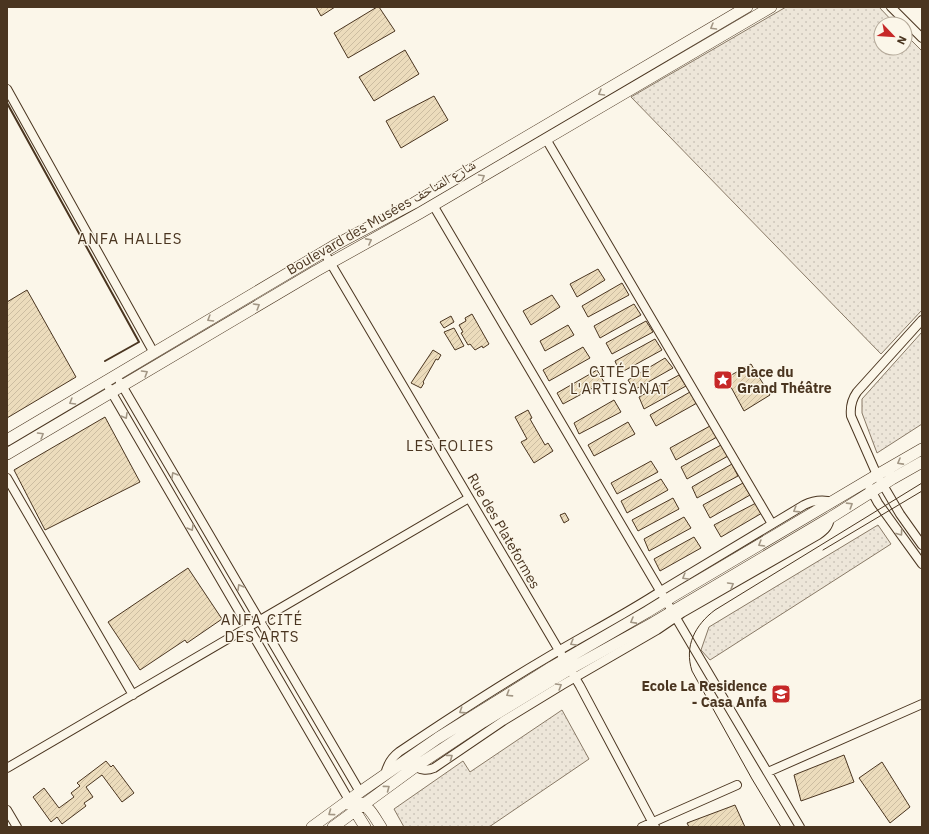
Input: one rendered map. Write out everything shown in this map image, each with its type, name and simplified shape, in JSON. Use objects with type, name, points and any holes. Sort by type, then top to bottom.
[{"type":"street","name":"Boulevard des Musées شارع المتاحف","points":[[7,440],[324,252],[414,203],[747,7]]},
{"type":"street","name":"Boulevard des Musées شارع المتاحف","points":[[7,454],[331,262],[433,205],[771,7]]},
{"type":"street","points":[[891,7],[922,38]]},
{"type":"street","points":[[7,89],[154,353]]},
{"type":"street","points":[[546,139],[772,524]]},
{"type":"street","points":[[433,205],[800,827]]},
{"type":"street","name":"Rue des Plateformes","points":[[324,252],[567,664],[654,825]]},
{"type":"street","points":[[922,320],[857,392],[852,401],[850,411],[877,475],[900,514],[922,545]]},
{"type":"street","points":[[116,376],[360,792]]},
{"type":"street","points":[[106,382],[349,800],[360,808],[371,812],[381,827]]},
{"type":"street","points":[[663,596],[833,502],[922,449]]},
{"type":"street","points":[[312,827],[438,738],[567,664],[674,614],[922,462]]},
{"type":"street","points":[[7,478],[133,695]]},
{"type":"street","points":[[866,481],[878,503],[922,564]]},
{"type":"street","points":[[7,768],[249,628],[469,498]]},
{"type":"street","points":[[333,827],[415,767],[567,664],[647,612],[663,596],[772,524],[813,501],[823,500],[833,502]]},
{"type":"street","points":[[768,772],[922,704]]},
{"type":"street","points":[[642,827],[654,825],[737,785]]},
{"type":"street","points":[[360,808],[365,827]]},
{"type":"street","points":[[7,810],[17,827]]},
{"type":"shaded area","points":[[786,7],[879,7],[887,16],[873,16],[873,56],[913,56],[913,42],[922,51],[922,310],[881,354],[631,97]]},
{"type":"shaded area","points":[[922,332],[922,424],[877,453],[862,413],[862,399]]},
{"type":"shaded area","points":[[878,525],[891,544],[710,660],[701,650],[709,627]]},
{"type":"shaded area","points":[[562,710],[589,759],[489,827],[404,827],[394,809],[463,761],[470,772]]},
{"type":"building","points":[[316,7],[335,7],[321,16]]},
{"type":"building","points":[[379,7],[395,31],[348,58],[334,33]]},
{"type":"building","points":[[405,50],[419,74],[374,101],[359,77]]},
{"type":"building","points":[[434,96],[448,120],[401,148],[386,121]]},
{"type":"building","points":[[598,269],[605,280],[577,297],[570,284]]},
{"type":"building","points":[[622,283],[629,295],[588,317],[582,306]]},
{"type":"building","points":[[27,290],[76,377],[7,418],[7,302]]},
{"type":"building","points":[[552,295],[560,307],[531,325],[523,311]]},
{"type":"building","points":[[634,304],[641,315],[600,338],[594,326]]},
{"type":"building","points":[[472,314],[489,344],[483,348],[482,346],[475,350],[470,344],[468,345],[461,333],[463,332],[459,325],[466,321],[465,318]]},
{"type":"building","points":[[451,316],[454,322],[444,328],[440,322]]},
{"type":"building","points":[[646,321],[653,332],[612,354],[606,343]]},
{"type":"building","points":[[568,325],[574,335],[545,351],[540,341]]},
{"type":"building","points":[[454,328],[464,346],[455,350],[444,332]]},
{"type":"building","points":[[655,339],[662,350],[620,373],[615,361]]},
{"type":"building","points":[[583,347],[590,358],[549,381],[543,370]]},
{"type":"building","points":[[433,350],[441,355],[438,360],[436,359],[421,388],[411,383]]},
{"type":"building","points":[[665,358],[673,368],[634,390],[628,380]]},
{"type":"building","points":[[751,364],[770,395],[744,411],[726,378]]},
{"type":"building","points":[[597,370],[604,382],[563,404],[557,393]]},
{"type":"building","points":[[679,375],[686,386],[644,409],[639,397]]},
{"type":"building","points":[[690,392],[697,403],[656,426],[650,415]]},
{"type":"building","points":[[614,400],[621,412],[579,434],[574,423]]},
{"type":"building","points":[[528,410],[532,418],[530,419],[545,445],[548,443],[553,451],[534,463],[521,442],[527,439],[515,417]]},
{"type":"building","points":[[105,417],[140,482],[45,530],[14,470]]},
{"type":"building","points":[[628,422],[635,434],[594,456],[588,445]]},
{"type":"building","points":[[710,426],[717,437],[676,460],[670,448]]},
{"type":"building","points":[[721,445],[728,456],[687,479],[681,467]]},
{"type":"building","points":[[651,461],[658,472],[617,494],[611,483]]},
{"type":"building","points":[[732,464],[738,476],[697,498],[692,487]]},
{"type":"building","points":[[661,479],[668,490],[627,513],[621,501]]},
{"type":"building","points":[[743,483],[750,495],[710,518],[703,505]]},
{"type":"building","points":[[673,498],[679,509],[638,531],[632,520]]},
{"type":"building","points":[[756,503],[762,513],[721,537],[714,525]]},
{"type":"building","points":[[565,513],[569,520],[564,523],[560,515]]},
{"type":"building","points":[[684,517],[691,528],[649,551],[644,539]]},
{"type":"building","points":[[694,537],[701,548],[660,571],[654,559]]},
{"type":"building","points":[[188,568],[222,619],[187,643],[185,640],[140,670],[108,622]]},
{"type":"building","points":[[844,755],[854,782],[801,801],[794,775]]},
{"type":"building","points":[[106,761],[111,767],[113,765],[134,793],[122,802],[102,775],[86,787],[93,797],[84,803],[86,806],[62,824],[57,817],[51,822],[33,797],[44,788],[59,808],[74,797],[71,793],[80,786],[77,783]]},
{"type":"building","points":[[882,762],[910,807],[890,823],[859,778]]},
{"type":"building","points":[[735,805],[745,827],[689,827],[687,823]]},
{"type":"tram line","points":[[781,827],[752,779],[692,671],[689,653],[693,637],[702,622],[715,610],[922,483]]},
{"type":"tram line","points":[[823,550],[922,491]]},
{"type":"wall","points":[[7,103],[139,342],[105,361]]},
{"type":"place","name":"Place du Grand Théâtre","points":[[723,380]]},
{"type":"place","name":"Ecole La Residence - Casa Anfa","points":[[781,694]]},
{"type":"district","name":"ANFA HALLES","points":[[130,239]]},
{"type":"district","name":"CITÉ DE L'ARTISANAT","points":[[620,380]]},
{"type":"district","name":"LES FOLIES","points":[[450,446]]},
{"type":"district","name":"ANFA CITÉ DES ARTS","points":[[262,628]]}]
